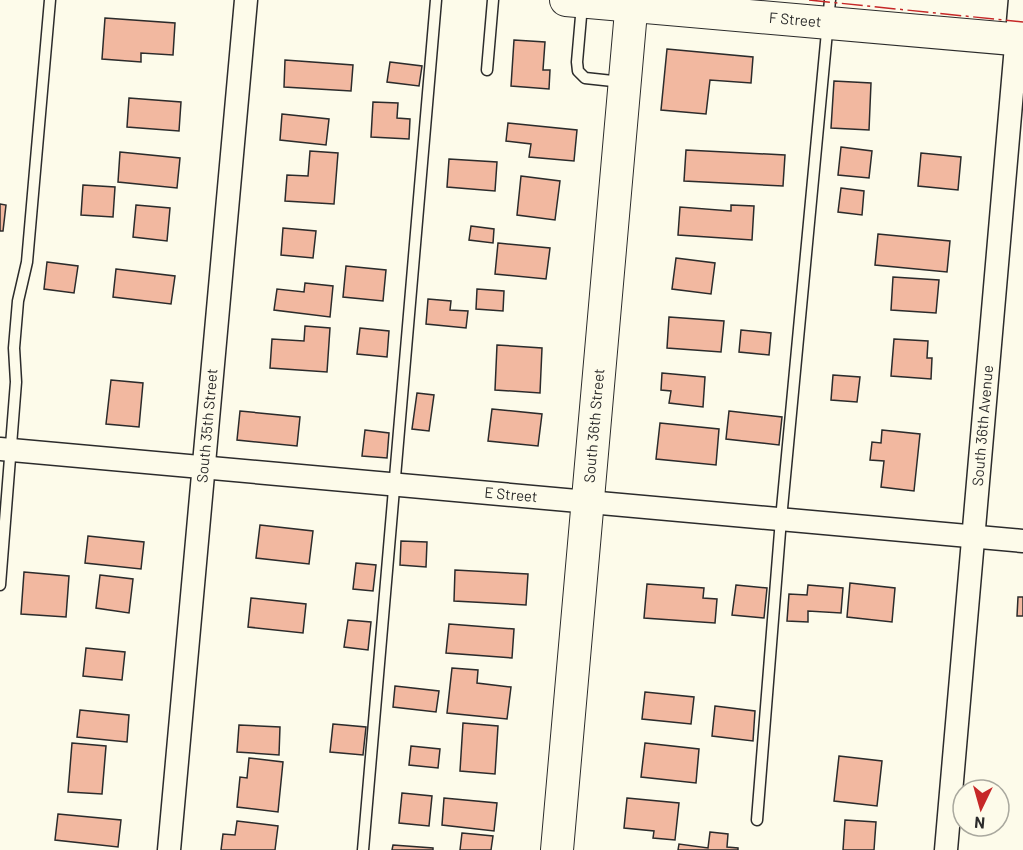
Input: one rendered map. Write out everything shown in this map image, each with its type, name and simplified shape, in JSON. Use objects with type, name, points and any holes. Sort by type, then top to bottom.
[{"type":"street","name":"South 35th Street","points":[[169,850],[246,0]]},
{"type":"street","name":"South 36th Avenue","points":[[946,850],[1020,40],[1020,0]]},
{"type":"street","name":"F Street","points":[[574,1],[829,12],[1020,40]]},
{"type":"street","name":"South 36th Street","points":[[557,850],[632,3]]},
{"type":"street","name":"E Street","points":[[6,449],[1023,541]]},
{"type":"lane","points":[[0,585],[6,449],[16,382],[14,348],[18,301],[27,262],[50,0]]},
{"type":"lane","points":[[363,850],[436,0]]},
{"type":"lane","points":[[487,70],[493,0]]},
{"type":"lane","points":[[574,1],[578,71],[585,78],[625,82]]},
{"type":"lane","points":[[756,820],[781,519],[829,12]]},
{"type":"building","points":[[105,18],[175,23],[173,55],[141,53],[141,62],[102,59]]},
{"type":"building","points":[[514,40],[545,42],[543,70],[550,70],[549,89],[511,86]]},
{"type":"building","points":[[667,49],[753,57],[751,83],[710,80],[706,114],[661,110]]},
{"type":"building","points":[[285,60],[353,65],[351,91],[284,87]]},
{"type":"building","points":[[390,62],[422,66],[419,86],[387,82]]},
{"type":"building","points":[[834,81],[871,83],[869,130],[831,128]]},
{"type":"building","points":[[129,98],[181,102],[179,131],[127,127]]},
{"type":"building","points":[[373,102],[398,103],[397,118],[410,119],[409,139],[371,137]]},
{"type":"building","points":[[282,114],[329,119],[326,145],[280,140]]},
{"type":"building","points":[[508,123],[577,130],[574,161],[529,157],[531,144],[506,141]]},
{"type":"building","points":[[841,147],[872,151],[869,178],[838,175]]},
{"type":"building","points":[[686,150],[785,155],[783,186],[684,181]]},
{"type":"building","points":[[310,151],[338,153],[334,204],[285,201],[287,175],[308,176]]},
{"type":"building","points":[[120,152],[180,158],[177,188],[118,182]]},
{"type":"building","points":[[921,153],[961,157],[958,190],[918,186]]},
{"type":"building","points":[[449,159],[497,162],[495,191],[447,187]]},
{"type":"building","points":[[521,176],[560,181],[555,220],[517,215]]},
{"type":"building","points":[[83,185],[115,187],[113,217],[81,215]]},
{"type":"building","points":[[841,188],[864,191],[862,215],[838,212]]},
{"type":"building","points":[[0,204],[6,205],[3,231],[0,231]]},
{"type":"building","points":[[136,205],[170,208],[167,241],[133,237]]},
{"type":"building","points":[[731,205],[754,206],[752,240],[678,235],[680,207],[731,211]]},
{"type":"building","points":[[471,226],[494,229],[493,243],[469,240]]},
{"type":"building","points":[[283,228],[316,231],[313,258],[281,255]]},
{"type":"building","points":[[878,234],[950,241],[947,272],[875,265]]},
{"type":"building","points":[[498,243],[550,248],[546,279],[495,274]]},
{"type":"building","points":[[676,258],[715,263],[711,294],[672,289]]},
{"type":"building","points":[[47,262],[78,266],[74,293],[44,289]]},
{"type":"building","points":[[346,266],[386,270],[383,301],[343,297]]},
{"type":"building","points":[[116,269],[175,276],[171,304],[113,297]]},
{"type":"building","points":[[893,277],[939,280],[936,313],[891,310]]},
{"type":"building","points":[[305,283],[333,286],[330,317],[274,310],[277,289],[304,292]]},
{"type":"building","points":[[477,289],[504,291],[503,311],[476,309]]},
{"type":"building","points":[[428,299],[451,301],[450,310],[468,311],[466,328],[426,324]]},
{"type":"building","points":[[669,317],[724,321],[721,352],[667,348]]},
{"type":"building","points":[[305,326],[330,328],[327,372],[270,368],[272,339],[304,341]]},
{"type":"building","points":[[360,328],[389,331],[387,357],[357,354]]},
{"type":"building","points":[[741,330],[771,333],[769,355],[739,352]]},
{"type":"building","points":[[894,339],[928,341],[927,358],[932,358],[931,379],[891,376]]},
{"type":"building","points":[[497,345],[542,348],[540,393],[495,390]]},
{"type":"building","points":[[662,373],[705,377],[703,407],[669,403],[671,391],[661,390]]},
{"type":"building","points":[[833,375],[860,377],[857,402],[831,400]]},
{"type":"building","points":[[111,380],[143,383],[139,427],[106,424]]},
{"type":"building","points":[[417,393],[434,395],[429,431],[412,429]]},
{"type":"building","points":[[492,409],[542,414],[538,446],[488,441]]},
{"type":"building","points":[[240,411],[300,417],[297,446],[237,440]]},
{"type":"building","points":[[729,411],[782,417],[779,445],[726,439]]},
{"type":"building","points":[[660,423],[719,429],[716,465],[656,459]]},
{"type":"building","points":[[365,430],[389,433],[387,458],[362,456]]},
{"type":"building","points":[[882,430],[920,434],[914,491],[881,487],[884,461],[870,460],[872,442],[881,443]]},
{"type":"building","points":[[260,525],[313,531],[309,564],[256,558]]},
{"type":"building","points":[[88,536],[144,542],[141,569],[85,563]]},
{"type":"building","points":[[401,541],[427,542],[426,567],[400,565]]},
{"type":"building","points":[[356,563],[376,565],[373,591],[353,589]]},
{"type":"building","points":[[455,570],[528,574],[526,605],[454,601]]},
{"type":"building","points":[[24,572],[69,576],[66,617],[21,614]]},
{"type":"building","points":[[100,575],[133,579],[129,613],[96,608]]},
{"type":"building","points":[[850,583],[895,588],[892,622],[847,617]]},
{"type":"building","points":[[647,584],[704,588],[703,598],[717,599],[715,623],[644,618]]},
{"type":"building","points":[[736,585],[767,588],[764,618],[732,615]]},
{"type":"building","points":[[808,585],[843,588],[841,613],[808,611],[808,622],[787,621],[789,594],[807,595]]},
{"type":"building","points":[[1018,597],[1023,597],[1023,616],[1017,616]]},
{"type":"building","points":[[251,598],[306,604],[303,633],[248,627]]},
{"type":"building","points":[[348,620],[371,622],[368,650],[344,647]]},
{"type":"building","points":[[449,624],[514,629],[512,658],[446,653]]},
{"type":"building","points":[[86,648],[125,652],[122,680],[83,676]]},
{"type":"building","points":[[452,668],[478,670],[477,683],[511,687],[507,719],[447,713]]},
{"type":"building","points":[[395,686],[439,691],[436,712],[393,707]]},
{"type":"building","points":[[645,692],[694,697],[691,724],[642,719]]},
{"type":"building","points":[[715,706],[755,711],[753,741],[712,736]]},
{"type":"building","points":[[80,710],[129,715],[127,742],[77,737]]},
{"type":"building","points":[[463,723],[498,726],[495,774],[460,771]]},
{"type":"building","points":[[333,724],[366,727],[363,755],[330,752]]},
{"type":"building","points":[[239,725],[280,727],[279,755],[237,752]]},
{"type":"building","points":[[72,743],[106,746],[102,794],[68,792]]},
{"type":"building","points":[[645,743],[699,749],[696,783],[641,777]]},
{"type":"building","points":[[411,746],[440,749],[438,768],[409,765]]},
{"type":"building","points":[[839,756],[882,761],[877,806],[834,801]]},
{"type":"building","points":[[249,758],[283,762],[278,812],[237,807],[240,777],[247,778]]},
{"type":"building","points":[[402,793],[432,796],[429,826],[399,823]]},
{"type":"building","points":[[444,798],[497,803],[494,831],[442,825]]},
{"type":"building","points":[[627,798],[679,803],[675,840],[653,838],[654,831],[624,828]]},
{"type":"building","points":[[58,814],[121,820],[118,847],[55,840]]},
{"type":"building","points":[[845,820],[876,822],[874,850],[843,850]]},
{"type":"building","points":[[237,821],[278,826],[275,850],[221,850],[223,834],[235,835]]},
{"type":"building","points":[[710,832],[728,834],[727,847],[738,848],[738,850],[678,850],[679,844],[708,848]]},
{"type":"building","points":[[462,833],[493,836],[491,850],[460,850]]},
{"type":"building","points":[[393,845],[433,848],[433,850],[392,850]]},
{"type":"power","points":[[809,0],[1023,22]]}]
